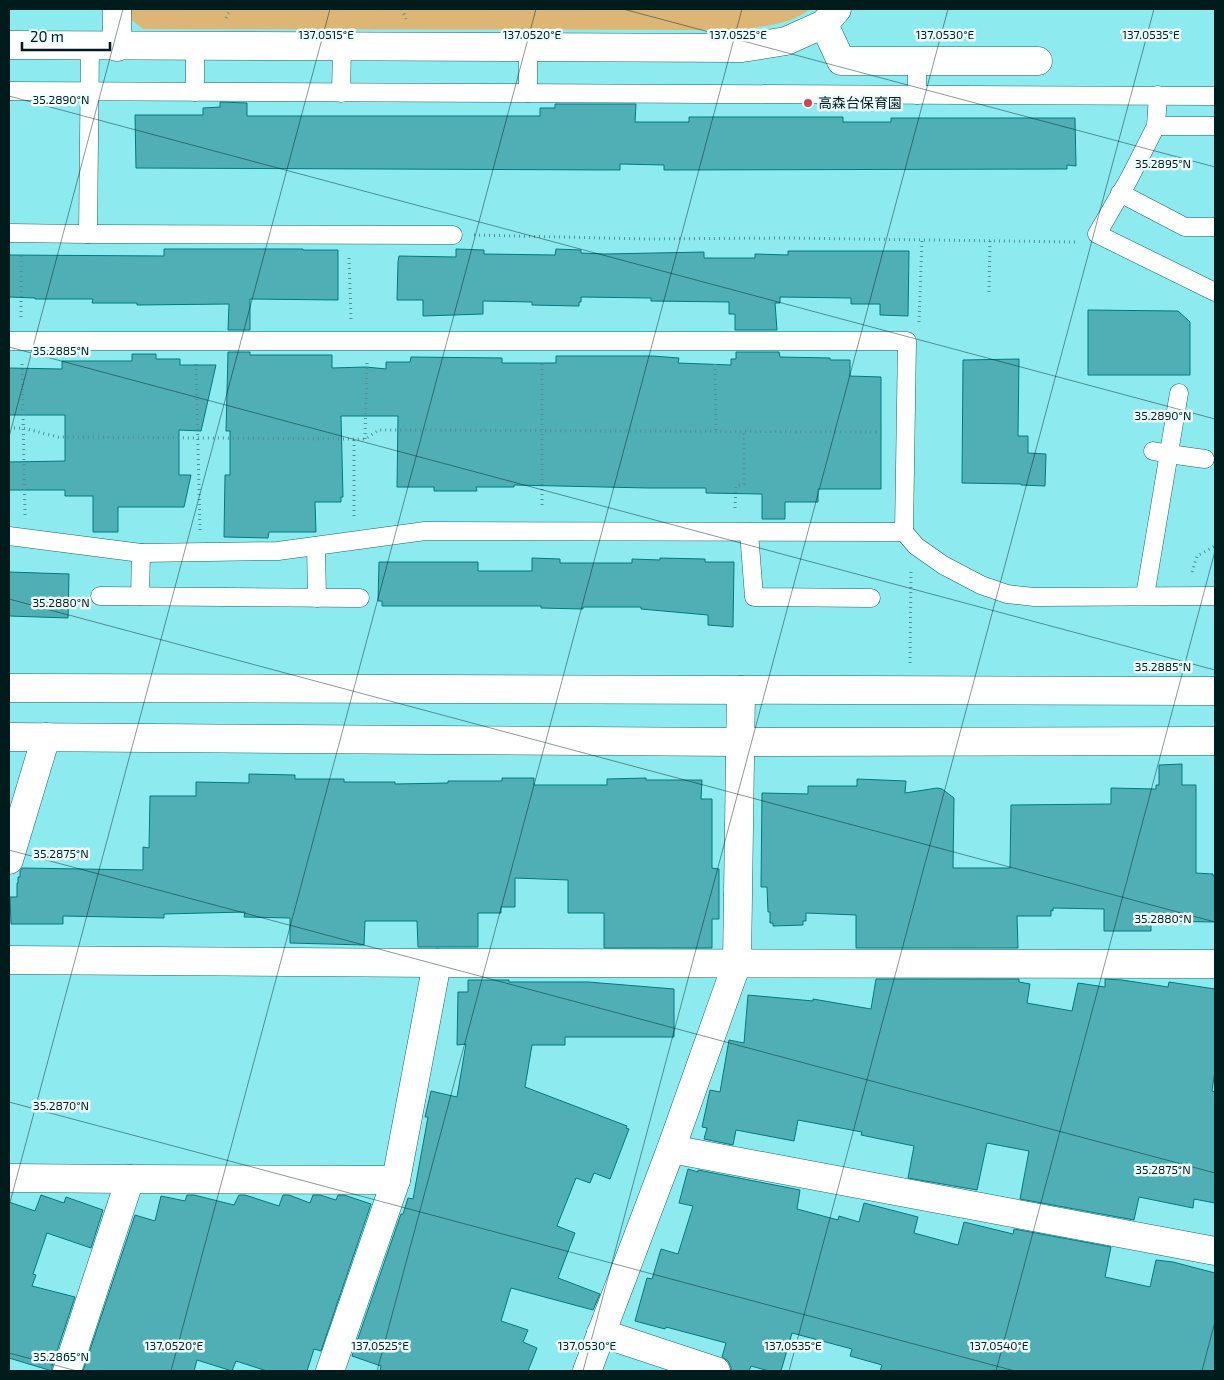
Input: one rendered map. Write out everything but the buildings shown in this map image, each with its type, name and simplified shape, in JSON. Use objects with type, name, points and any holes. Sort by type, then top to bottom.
[{"type":"street","points":[[116,46],[117,9]]},
{"type":"street","points":[[9,46],[742,48],[786,41],[831,16],[841,61],[1038,60]]},
{"type":"street","points":[[9,688],[1215,691]]},
{"type":"street","points":[[586,1371],[671,1149],[737,963],[741,690]]},
{"type":"street","points":[[9,737],[740,742],[1215,741]]},
{"type":"street","points":[[9,860],[13,831],[46,738]]},
{"type":"street","points":[[9,960],[437,963],[1215,964]]},
{"type":"street","points":[[330,1371],[396,1180],[437,963]]},
{"type":"street","points":[[671,1149],[1215,1251]]},
{"type":"street","points":[[9,1178],[396,1180]]},
{"type":"street","points":[[67,1371],[130,1179]]},
{"type":"street","points":[[601,1333],[716,1371]]},
{"type":"lane","points":[[88,234],[90,46]]},
{"type":"lane","points":[[195,46],[195,92]]},
{"type":"lane","points":[[341,93],[342,47]]},
{"type":"lane","points":[[528,47],[528,93]]},
{"type":"lane","points":[[916,61],[917,94]]},
{"type":"lane","points":[[9,91],[1215,96]]},
{"type":"lane","points":[[1158,95],[1156,126],[1130,179],[1097,234],[1215,292]]},
{"type":"lane","points":[[1156,126],[1215,126]]},
{"type":"lane","points":[[1120,193],[1185,227],[1215,227]]},
{"type":"lane","points":[[15,233],[453,235]]},
{"type":"lane","points":[[15,341],[907,341],[904,532],[916,546],[943,565],[981,585],[1008,594],[1034,597],[1215,596]]},
{"type":"lane","points":[[1145,596],[1161,452],[1179,393]]},
{"type":"lane","points":[[1161,452],[1205,459]]},
{"type":"lane","points":[[17,537],[141,553],[278,551],[425,531],[904,532]]},
{"type":"lane","points":[[742,532],[754,597],[871,598]]},
{"type":"lane","points":[[316,546],[317,598]]},
{"type":"lane","points":[[140,596],[141,553]]},
{"type":"lane","points":[[100,596],[360,598]]},
{"type":"path","points":[[15,233],[15,341],[23,428],[17,537]]},
{"type":"path","points":[[453,235],[646,239],[787,238],[1080,242],[1097,234]]},
{"type":"path","points":[[918,329],[922,240]]},
{"type":"path","points":[[989,292],[990,241]]},
{"type":"path","points":[[195,341],[200,552]]},
{"type":"path","points":[[541,341],[541,532]]},
{"type":"path","points":[[715,341],[716,432]]},
{"type":"path","points":[[9,428],[23,428],[58,437],[354,439],[365,439],[379,430],[906,432]]},
{"type":"path","points":[[742,532],[736,486],[744,484],[744,432]]},
{"type":"path","points":[[354,439],[354,541]]},
{"type":"path","points":[[910,666],[911,560],[916,546]]},
{"type":"path","points":[[1192,573],[1197,556],[1215,546]]},
{"type":"shaded area","points":[[129,9],[810,9],[785,22],[738,30],[143,29],[129,18]]},
{"type":"place","name":"高森台保育園","points":[[808,103]]}]
